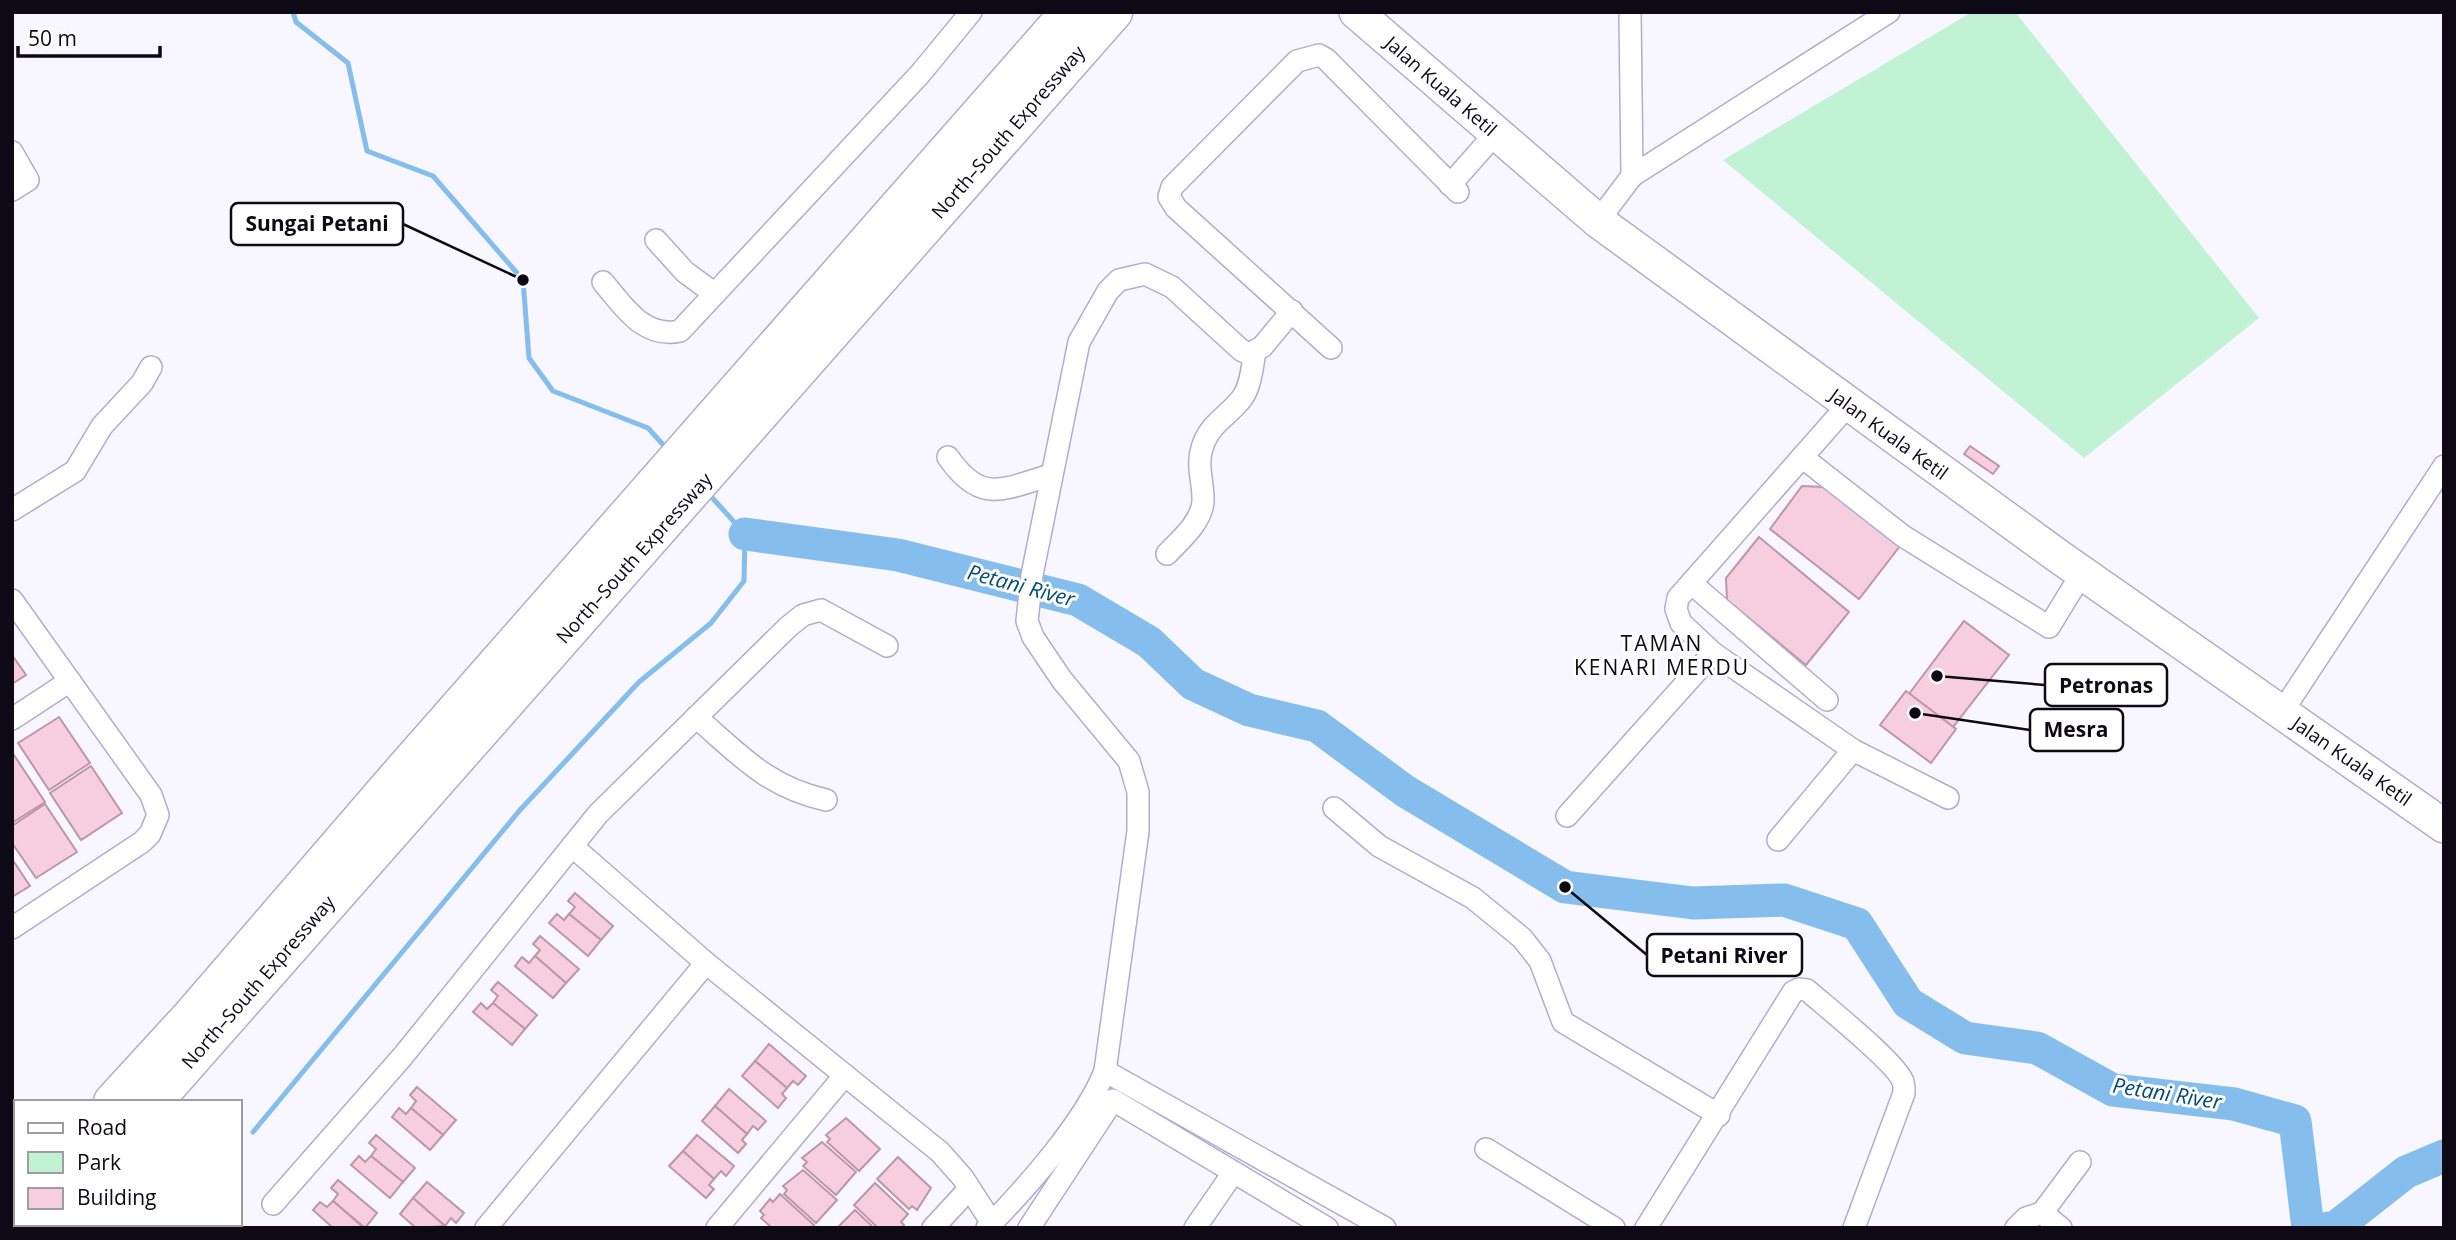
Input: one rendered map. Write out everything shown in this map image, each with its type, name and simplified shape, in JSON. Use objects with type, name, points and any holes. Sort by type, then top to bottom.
[{"type":"highway","name":"North–South Expressway","points":[[155,1100],[725,429],[1070,12]]},
{"type":"highway","name":"North–South Expressway","points":[[725,429],[1113,12]]},
{"type":"highway","name":"North–South Expressway","points":[[115,1100],[652,514]]},
{"type":"main road","name":"Jalan Kuala Ketil","points":[[1356,12],[1598,221],[2082,573],[2444,826]]},
{"type":"street","points":[[603,282],[639,322],[655,332],[680,331],[920,74],[971,12]]},
{"type":"street","points":[[1630,12],[1632,176]]},
{"type":"street","points":[[1598,221],[1632,176],[1889,12]]},
{"type":"street","points":[[1331,348],[1176,208],[1169,197],[1172,187],[1297,61],[1312,56],[1326,59],[1454,188],[1496,133]]},
{"type":"street","points":[[12,152],[28,180],[12,190]]},
{"type":"street","points":[[656,240],[685,272],[715,294]]},
{"type":"street","points":[[1029,1228],[1105,1087],[1138,831],[1138,792],[1129,761],[1062,680],[1033,637],[1027,621],[1032,575],[1079,342],[1100,302],[1119,280],[1145,274],[1157,277],[1182,295],[1241,350],[1255,352]]},
{"type":"street","points":[[1167,554],[1199,516],[1203,502],[1199,474],[1202,448],[1219,418],[1242,399],[1249,383],[1255,352],[1292,311]]},
{"type":"street","points":[[12,510],[75,471],[102,426],[142,383],[151,367]]},
{"type":"street","points":[[1848,405],[1678,598],[1676,610],[1681,623],[1713,653],[1853,750],[1948,798]]},
{"type":"street","points":[[948,457],[967,482],[992,490],[1051,475]]},
{"type":"street","points":[[1802,457],[1903,536],[2049,627],[2082,573]]},
{"type":"street","points":[[2282,712],[2444,466]]},
{"type":"street","points":[[1691,583],[1827,700]]},
{"type":"street","points":[[12,600],[151,795],[158,814],[150,834],[142,842],[12,928]]},
{"type":"street","points":[[273,1203],[403,1056],[598,814],[788,627],[812,611],[834,615],[887,646]]},
{"type":"street","points":[[1567,816],[1713,653]]},
{"type":"street","points":[[12,719],[70,681]]},
{"type":"street","points":[[696,717],[769,780],[806,796],[826,800]]},
{"type":"street","points":[[1778,840],[1853,750]]},
{"type":"street","points":[[1334,808],[1379,846],[1473,898],[1522,938],[1540,961],[1563,1021],[1719,1115]]},
{"type":"street","points":[[572,846],[706,963],[940,1152],[969,1189],[989,1226],[1105,1087]]},
{"type":"street","points":[[486,1228],[706,963]]},
{"type":"street","points":[[1646,1228],[1719,1115],[1793,992],[1799,989],[1807,990],[1896,1070],[1903,1082],[1904,1093],[1854,1228]]},
{"type":"street","points":[[717,1228],[845,1075]]},
{"type":"street","points":[[1105,1087],[1233,1173],[1327,1228]]},
{"type":"street","points":[[1105,1087],[1384,1228]]},
{"type":"street","points":[[1486,1149],[1614,1228]]},
{"type":"street","points":[[2016,1228],[2026,1218],[2042,1213],[2080,1161]]},
{"type":"street","points":[[1195,1228],[1233,1173]]},
{"type":"street","points":[[933,1228],[969,1189]]},
{"type":"street","points":[[2042,1213],[2061,1228]]},
{"type":"green space","points":[[1972,12],[2015,12],[2259,318],[2084,458],[1723,160]]},
{"type":"building","points":[[1970,446],[1999,466],[1993,474],[1964,454]]},
{"type":"building","points":[[1802,486],[1824,487],[1900,546],[1859,599],[1770,529]]},
{"type":"building","points":[[1759,537],[1849,612],[1806,665],[1727,600],[1726,578]]},
{"type":"building","points":[[1964,621],[2009,655],[1953,727],[1909,694]]},
{"type":"building","points":[[12,655],[26,675],[12,684]]},
{"type":"building","points":[[1906,691],[1956,729],[1931,763],[1880,725]]},
{"type":"building","points":[[59,717],[90,763],[49,790],[18,743]]},
{"type":"building","points":[[14,755],[45,802],[12,823],[12,756]]},
{"type":"building","points":[[91,766],[122,813],[81,840],[50,793]]},
{"type":"building","points":[[45,804],[77,852],[36,878],[12,843],[12,826]]},
{"type":"building","points":[[12,859],[30,886],[12,897]]},
{"type":"building","points":[[575,893],[613,926],[601,940],[569,914],[575,907],[568,901]]},
{"type":"building","points":[[557,914],[564,920],[569,914],[601,940],[588,956],[549,923]]},
{"type":"building","points":[[540,936],[579,969],[566,983],[535,956],[540,950],[533,944]]},
{"type":"building","points":[[535,956],[566,983],[553,998],[515,966],[522,957],[529,963]]},
{"type":"building","points":[[498,982],[537,1015],[525,1029],[493,1003],[498,996],[491,990]]},
{"type":"building","points":[[481,1003],[487,1009],[493,1003],[525,1029],[512,1045],[473,1012]]},
{"type":"building","points":[[769,1044],[806,1076],[798,1085],[793,1081],[787,1088],[755,1061]]},
{"type":"building","points":[[755,1061],[787,1088],[782,1094],[786,1098],[778,1108],[742,1076]]},
{"type":"building","points":[[417,1087],[456,1120],[443,1135],[411,1108],[416,1101],[410,1095]]},
{"type":"building","points":[[729,1089],[766,1121],[758,1130],[753,1126],[747,1134],[715,1106]]},
{"type":"building","points":[[715,1106],[747,1134],[742,1140],[746,1144],[738,1153],[702,1121]]},
{"type":"building","points":[[399,1108],[406,1114],[411,1108],[443,1135],[430,1150],[392,1117]]},
{"type":"building","points":[[846,1118],[880,1149],[859,1171],[827,1142],[830,1139],[826,1135]]},
{"type":"building","points":[[376,1135],[415,1168],[403,1182],[371,1156],[376,1149],[369,1143]]},
{"type":"building","points":[[697,1135],[734,1166],[726,1176],[721,1171],[714,1179],[683,1151]]},
{"type":"building","points":[[822,1142],[856,1172],[836,1195],[803,1166],[807,1162],[802,1158]]},
{"type":"building","points":[[683,1151],[714,1179],[709,1185],[714,1189],[706,1198],[669,1166]]},
{"type":"building","points":[[359,1156],[365,1162],[371,1156],[403,1182],[390,1198],[351,1165]]},
{"type":"building","points":[[898,1157],[931,1188],[917,1210],[912,1206],[909,1209],[877,1179]]},
{"type":"building","points":[[803,1170],[837,1200],[816,1223],[784,1194],[787,1190],[783,1186]]},
{"type":"building","points":[[338,1180],[377,1213],[365,1228],[333,1201],[338,1194],[331,1188]]},
{"type":"building","points":[[427,1182],[464,1213],[456,1223],[451,1218],[445,1226],[413,1198]]},
{"type":"building","points":[[875,1183],[908,1214],[901,1222],[904,1225],[901,1228],[878,1228],[854,1205]]},
{"type":"building","points":[[780,1194],[814,1225],[811,1228],[772,1228],[761,1218],[764,1215],[760,1211],[770,1199],[773,1202]]},
{"type":"building","points":[[413,1198],[445,1226],[416,1228],[400,1214]]},
{"type":"building","points":[[333,1201],[364,1228],[333,1228],[313,1210],[320,1202],[327,1207]]},
{"type":"building","points":[[855,1210],[874,1228],[837,1228]]},
{"type":"waterway","points":[[293,12],[296,22],[348,63],[367,151],[433,176],[523,280],[529,358],[553,391],[648,428],[667,449]]},
{"type":"waterway","points":[[253,1132],[520,810],[639,682],[711,623],[744,581],[745,534],[707,492]]},
{"type":"waterway","name":"Petani River","points":[[745,534],[898,555],[1078,600],[1149,642],[1193,684],[1249,710],[1317,726],[1405,791],[1565,887],[1693,903],[1784,900],[1857,924],[1908,1003],[1965,1038],[2037,1048],[2113,1090],[2234,1104],[2295,1121],[2308,1228]]},
{"type":"waterway","name":"Petani River","points":[[2328,1228],[2336,1227],[2406,1172],[2444,1156]]},
{"type":"place","name":"Sungai Petani","points":[[523,280]]},
{"type":"place","name":"Petronas","points":[[1937,676]]},
{"type":"place","name":"Mesra","points":[[1915,713]]},
{"type":"place","name":"Petani River","points":[[1565,887]]},
{"type":"district","name":"TAMAN KENARI MERDU","points":[[1662,656]]}]
